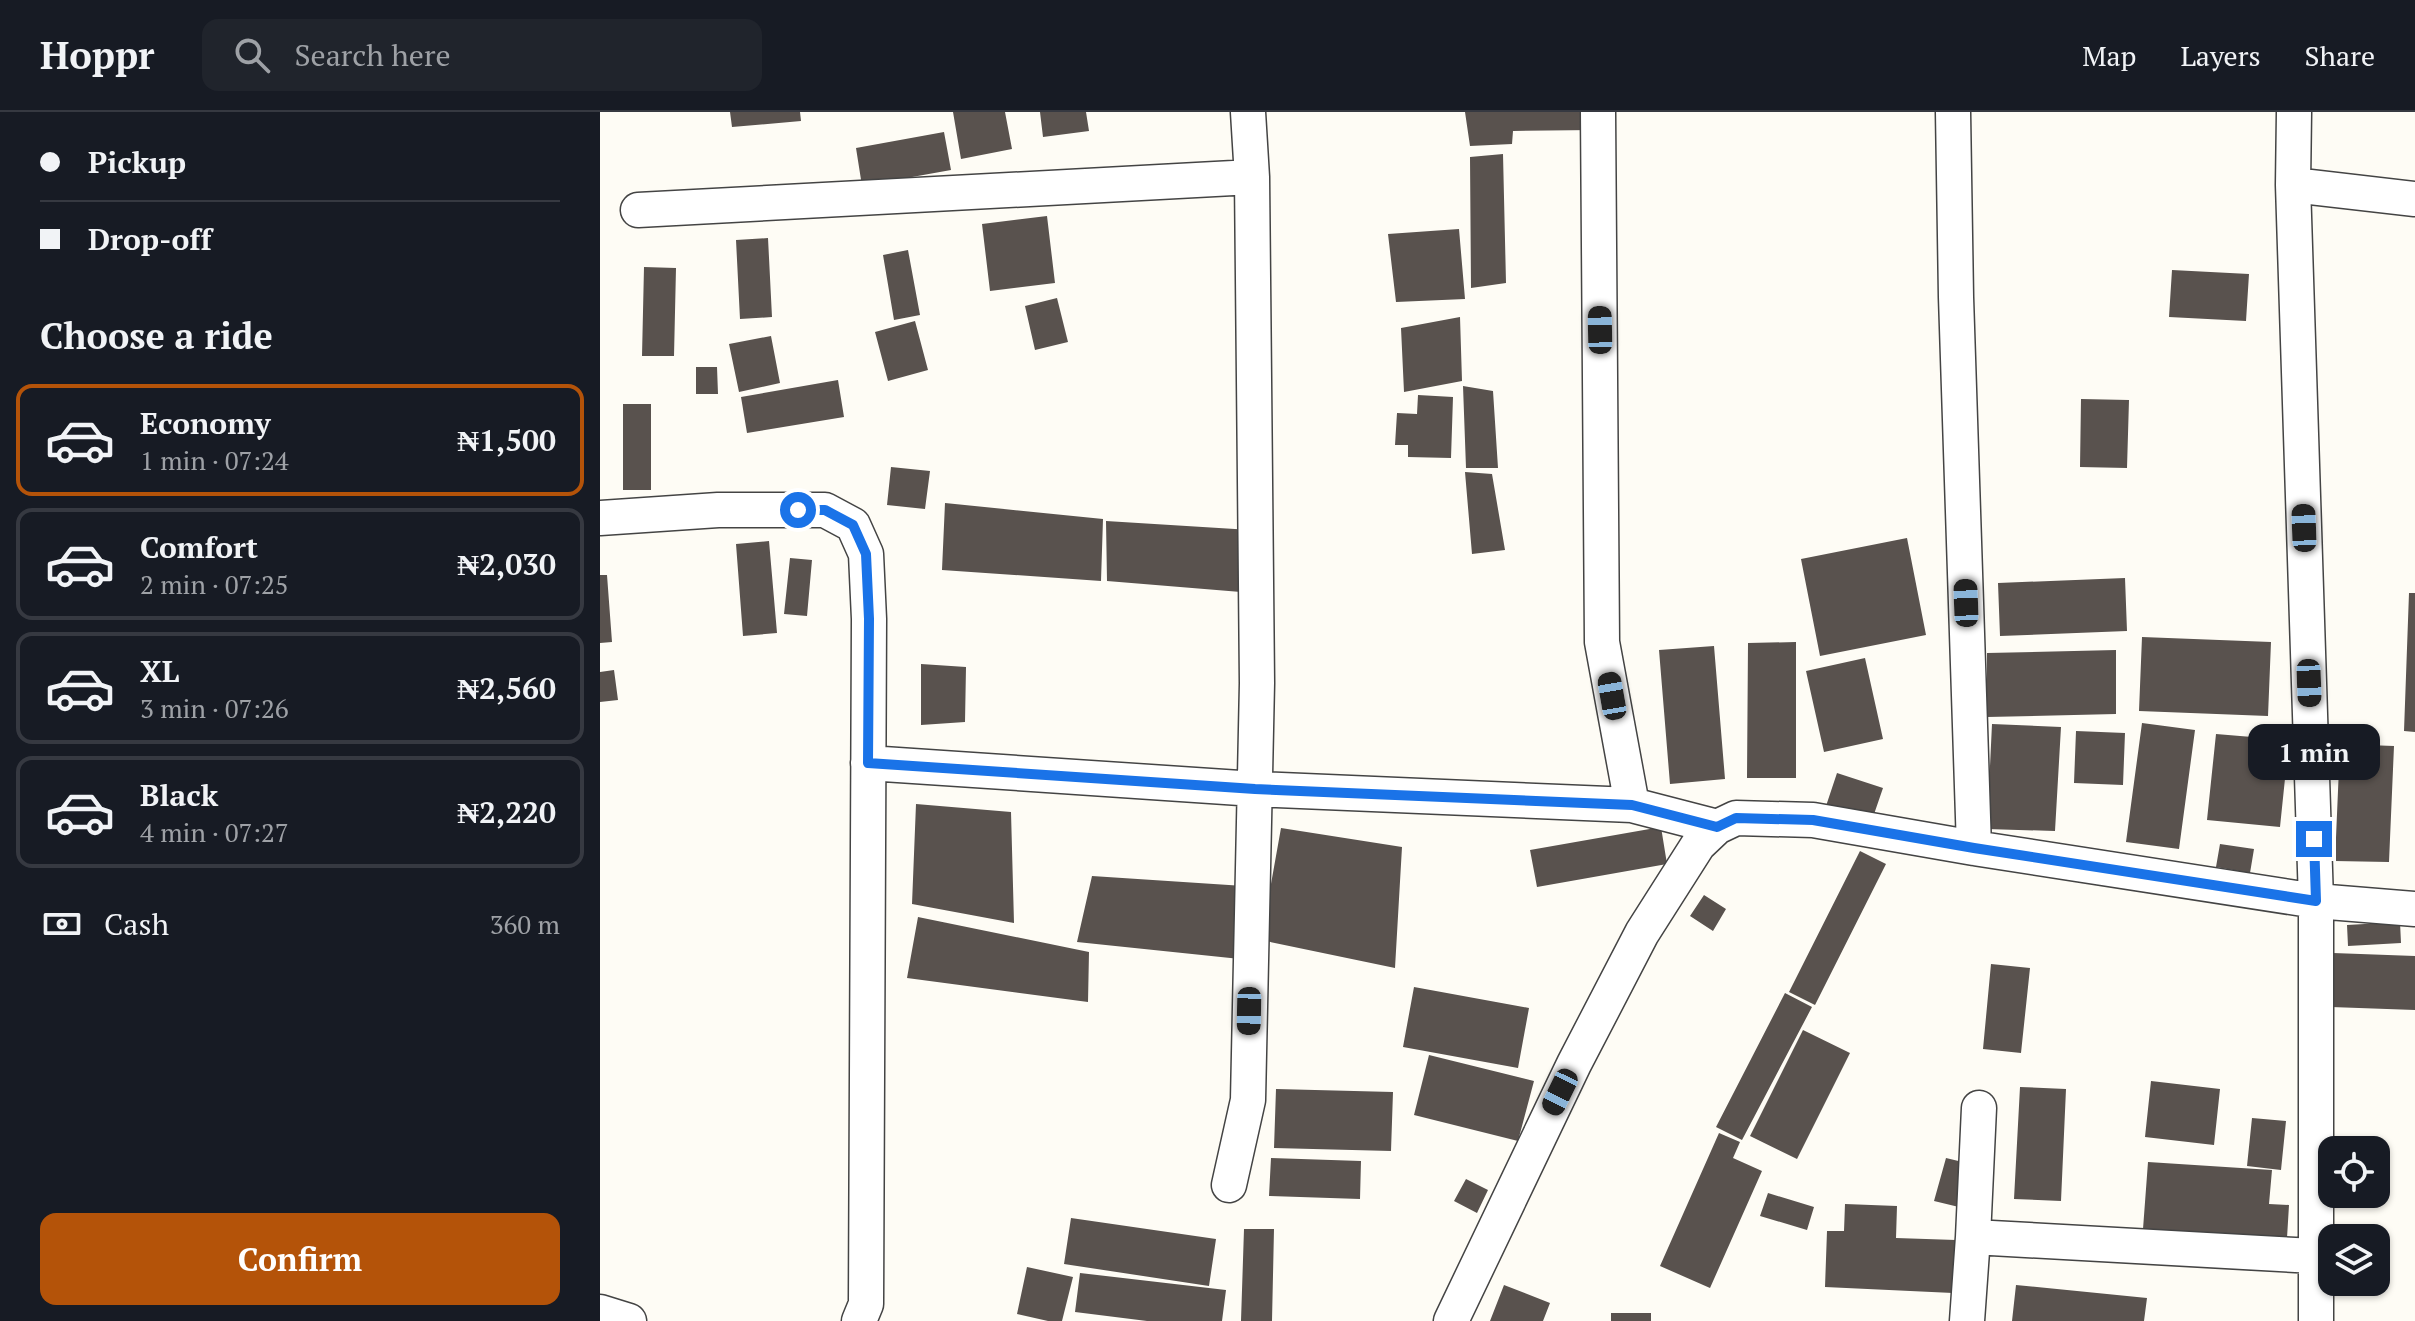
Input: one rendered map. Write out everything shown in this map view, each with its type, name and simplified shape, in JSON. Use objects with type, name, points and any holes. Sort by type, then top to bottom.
[{"type":"street","points":[[1229,1185],[1248,1100],[1257,683],[1252,177],[1248,112]]},
{"type":"street","points":[[1598,112],[1602,642],[1632,805]]},
{"type":"street","points":[[1953,112],[1956,313],[1974,848]]},
{"type":"street","points":[[2294,112],[2293,185],[2316,901],[2316,1321]]},
{"type":"street","points":[[638,210],[1252,177]]},
{"type":"street","points":[[2293,185],[2415,199]]},
{"type":"street","points":[[600,518],[718,510],[825,510],[853,525],[866,554],[869,619],[866,1304],[859,1321]]},
{"type":"street","points":[[868,763],[1255,789],[1632,805],[1717,827]]},
{"type":"street","points":[[1451,1321],[1574,1064],[1642,933],[1698,845],[1717,827],[1736,818],[1813,820],[2316,901],[2415,909]]},
{"type":"street","points":[[1967,1321],[1979,1108]]},
{"type":"street","points":[[1973,1237],[2314,1256]]},
{"type":"street","points":[[600,1312],[629,1321]]},
{"type":"building","points":[[730,112],[800,112],[801,121],[732,127]]},
{"type":"building","points":[[953,112],[1005,112],[1012,149],[961,159]]},
{"type":"building","points":[[1040,112],[1086,112],[1089,131],[1043,137]]},
{"type":"building","points":[[1465,112],[1591,112],[1594,130],[1513,131],[1512,144],[1470,146]]},
{"type":"building","points":[[944,132],[951,170],[862,186],[856,148]]},
{"type":"building","points":[[1503,154],[1506,283],[1471,288],[1470,157]]},
{"type":"building","points":[[1047,216],[1055,283],[990,291],[982,224]]},
{"type":"building","points":[[1459,229],[1465,299],[1396,302],[1388,234]]},
{"type":"building","points":[[768,238],[772,317],[740,319],[736,240]]},
{"type":"building","points":[[908,250],[920,315],[894,320],[883,255]]},
{"type":"building","points":[[644,267],[676,268],[674,356],[642,356]]},
{"type":"building","points":[[2172,270],[2249,274],[2246,321],[2169,317]]},
{"type":"building","points":[[1057,298],[1068,342],[1035,350],[1025,306]]},
{"type":"building","points":[[1460,317],[1462,381],[1404,392],[1401,328]]},
{"type":"building","points":[[915,321],[928,370],[888,381],[875,332]]},
{"type":"building","points":[[771,336],[780,383],[739,392],[729,344]]},
{"type":"building","points":[[696,367],[717,367],[718,394],[696,394]]},
{"type":"building","points":[[838,380],[844,417],[747,433],[741,397]]},
{"type":"building","points":[[1463,386],[1493,391],[1498,468],[1466,468]]},
{"type":"building","points":[[1418,395],[1453,397],[1451,458],[1408,457],[1408,445],[1395,445],[1397,413],[1417,414]]},
{"type":"building","points":[[2081,399],[2129,400],[2127,468],[2080,467]]},
{"type":"building","points":[[623,404],[651,404],[651,490],[623,490]]},
{"type":"building","points":[[891,467],[930,471],[925,509],[887,505]]},
{"type":"building","points":[[1465,472],[1492,474],[1505,550],[1472,554]]},
{"type":"building","points":[[945,503],[1103,519],[1101,581],[942,570]]},
{"type":"building","points":[[1106,521],[1251,530],[1253,593],[1107,581]]},
{"type":"building","points":[[1907,538],[1926,635],[1820,656],[1801,559]]},
{"type":"building","points":[[769,541],[777,633],[743,636],[736,544]]},
{"type":"building","points":[[790,558],[812,560],[807,616],[784,614]]},
{"type":"building","points":[[600,575],[607,575],[612,642],[600,643]]},
{"type":"building","points":[[2125,578],[2127,631],[2000,636],[1998,583]]},
{"type":"building","points":[[2409,593],[2415,593],[2415,732],[2404,731]]},
{"type":"building","points":[[2142,637],[2271,642],[2268,716],[2139,711]]},
{"type":"building","points":[[1796,642],[1796,778],[1747,778],[1748,643]]},
{"type":"building","points":[[1714,646],[1725,779],[1670,784],[1659,650]]},
{"type":"building","points":[[2116,650],[2116,714],[1987,717],[1987,653]]},
{"type":"building","points":[[1865,658],[1883,739],[1824,752],[1806,671]]},
{"type":"building","points":[[921,664],[966,667],[965,722],[921,725]]},
{"type":"building","points":[[614,670],[618,700],[600,702],[600,672]]},
{"type":"building","points":[[2142,723],[2195,730],[2179,849],[2126,842]]},
{"type":"building","points":[[1992,724],[2061,727],[2055,831],[1987,829]]},
{"type":"building","points":[[2076,731],[2125,733],[2123,785],[2074,783]]},
{"type":"building","points":[[2216,734],[2289,740],[2280,827],[2207,820]]},
{"type":"building","points":[[2340,744],[2394,746],[2389,862],[2335,861]]},
{"type":"building","points":[[1837,773],[1883,788],[1871,823],[1825,809]]},
{"type":"building","points":[[916,804],[1011,812],[1014,923],[912,904]]},
{"type":"building","points":[[1661,827],[1667,864],[1537,887],[1530,850]]},
{"type":"building","points":[[1281,828],[1402,847],[1395,968],[1261,940]]},
{"type":"building","points":[[2220,844],[2254,849],[2250,873],[2216,867]]},
{"type":"building","points":[[1860,851],[1886,864],[1815,1005],[1789,992]]},
{"type":"building","points":[[1092,876],[1244,886],[1240,959],[1077,942]]},
{"type":"building","points":[[1704,895],[1726,909],[1713,931],[1690,916]]},
{"type":"building","points":[[918,917],[1089,952],[1088,1002],[907,978]]},
{"type":"building","points":[[2400,922],[2401,943],[2348,946],[2347,925]]},
{"type":"building","points":[[2333,953],[2415,956],[2415,1010],[2331,1007]]},
{"type":"building","points":[[1991,964],[2030,968],[2021,1053],[1983,1049]]},
{"type":"building","points":[[1414,987],[1529,1008],[1518,1068],[1403,1047]]},
{"type":"building","points":[[1785,993],[1812,1007],[1742,1140],[1716,1127]]},
{"type":"building","points":[[1803,1030],[1850,1053],[1797,1159],[1750,1136]]},
{"type":"building","points":[[1429,1055],[1534,1081],[1518,1141],[1414,1115]]},
{"type":"building","points":[[2151,1081],[2220,1089],[2214,1145],[2145,1137]]},
{"type":"building","points":[[2020,1087],[2066,1089],[2061,1201],[2014,1199]]},
{"type":"building","points":[[1276,1089],[1393,1092],[1391,1151],[1274,1148]]},
{"type":"building","points":[[2252,1118],[2286,1121],[2281,1170],[2247,1166]]},
{"type":"building","points":[[1719,1133],[1740,1142],[1733,1158],[1762,1171],[1710,1288],[1660,1266]]},
{"type":"building","points":[[1271,1158],[1361,1161],[1360,1199],[1269,1196]]},
{"type":"building","points":[[1946,1158],[1975,1165],[1963,1208],[1934,1201]]},
{"type":"building","points":[[2148,1162],[2272,1170],[2269,1204],[2289,1205],[2287,1238],[2143,1229]]},
{"type":"building","points":[[1466,1179],[1488,1190],[1477,1213],[1454,1201]]},
{"type":"building","points":[[1768,1193],[1814,1207],[1807,1230],[1760,1216]]},
{"type":"building","points":[[1845,1204],[1897,1206],[1896,1238],[1956,1240],[1953,1293],[1825,1287],[1827,1231],[1844,1231]]},
{"type":"building","points":[[1071,1218],[1216,1239],[1209,1286],[1064,1264]]},
{"type":"building","points":[[1244,1229],[1274,1229],[1272,1321],[1241,1321]]},
{"type":"building","points":[[1027,1267],[1073,1277],[1062,1321],[1017,1314]]},
{"type":"building","points":[[1080,1273],[1226,1290],[1222,1321],[1147,1321],[1075,1312]]},
{"type":"building","points":[[1504,1285],[1550,1303],[1543,1321],[1490,1321]]},
{"type":"building","points":[[2016,1285],[2147,1298],[2144,1321],[2012,1321]]},
{"type":"building","points":[[1611,1313],[1651,1313],[1651,1321],[1611,1321]]},
{"type":"route","points":[[798,510],[825,510],[853,525],[866,554],[868,763],[1255,789],[1632,805],[1717,827],[1736,818],[1813,820],[2316,901],[2314,839]]}]
